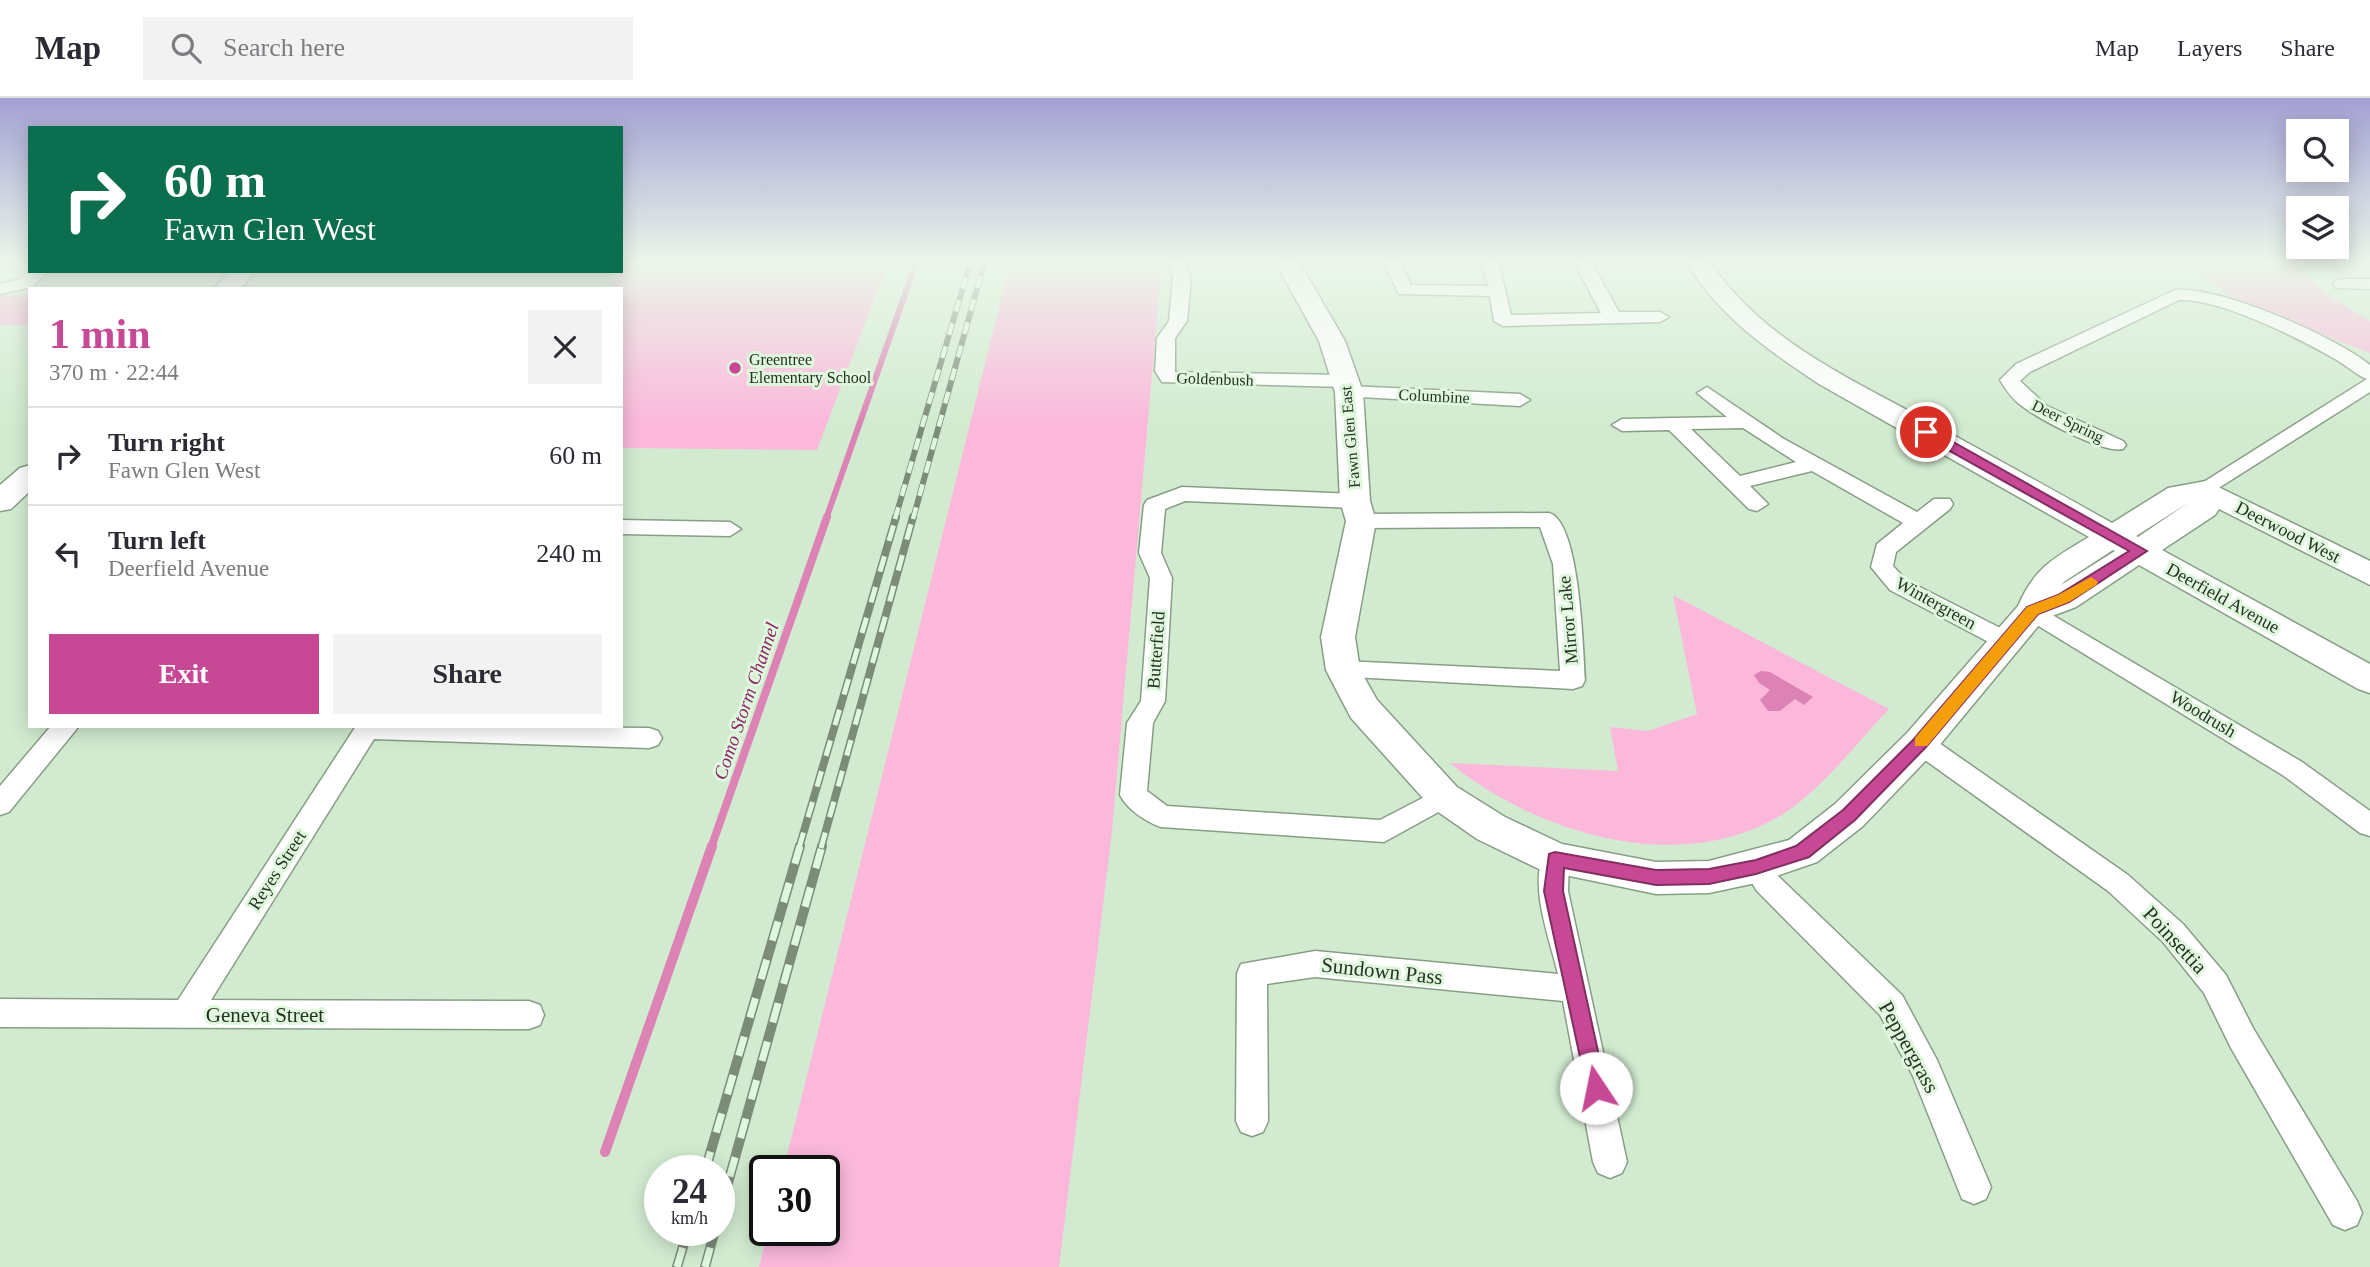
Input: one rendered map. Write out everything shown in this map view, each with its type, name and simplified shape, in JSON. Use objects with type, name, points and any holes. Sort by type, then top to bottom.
[{"type":"street","name":"Goldenbush","points":[[1179,315],[1178,321],[1166,338],[1164,374],[1169,378],[1347,386]]},
{"type":"street","name":"Fawn Glen East","points":[[1317,315],[1332,341],[1347,386],[1358,511],[1338,637],[1343,670]]},
{"type":"street","points":[[1502,315],[1503,321],[1660,317]]},
{"type":"street","name":"Deerfield Avenue","points":[[1742,315],[1782,348],[1829,378],[2370,680]]},
{"type":"street","name":"Deer Spring","points":[[2116,445],[2037,408],[2014,393],[2010,380],[2024,368],[2135,315]]},
{"type":"street","name":"Deer Spring","points":[[2250,315],[2345,355],[2370,374]]},
{"type":"street","points":[[1343,670],[1364,709],[1396,748],[1444,797],[1491,828],[1555,859],[1656,878],[1709,877],[1756,867],[1803,852],[1849,815],[1920,743],[2032,611],[2064,599],[2127,544],[2204,508],[2206,490],[2370,384]]},
{"type":"street","name":"Columbine","points":[[1347,386],[1520,400]]},
{"type":"street","points":[[1707,393],[1747,422],[1815,464],[1919,522],[1941,504]]},
{"type":"street","points":[[1622,425],[1747,422]]},
{"type":"street","points":[[1674,424],[1757,504]]},
{"type":"street","points":[[1735,483],[1815,464]]},
{"type":"street","points":[[0,502],[28,476]]},
{"type":"street","name":"Deerwood West","points":[[2206,490],[2370,574]]},
{"type":"street","name":"Butterfield","points":[[1358,511],[1182,494],[1155,505],[1150,553],[1161,578],[1153,701],[1140,723],[1133,795],[1161,816],[1384,831],[1444,797]]},
{"type":"street","name":"Mirror Lake","points":[[1343,670],[1573,680],[1564,564],[1549,520],[1358,511]]},
{"type":"street","name":"Wintergreen","points":[[1919,522],[1885,549],[1882,567],[1888,577],[1898,585],[2006,641]]},
{"type":"street","points":[[623,527],[730,528]]},
{"type":"street","name":"Woodrush","points":[[2032,611],[2293,769],[2370,825]]},
{"type":"street","points":[[0,805],[64,728]]},
{"type":"street","points":[[368,728],[649,738]]},
{"type":"street","name":"Reyes Street","points":[[185,1015],[368,728]]},
{"type":"street","name":"Poinsettia","points":[[1920,743],[2118,883],[2173,933],[2215,985],[2242,1038],[2345,1213]]},
{"type":"street","points":[[1555,859],[1554,891],[1610,1162]]},
{"type":"street","name":"Peppergrass","points":[[1756,867],[1768,883],[1891,1005],[1926,1070],[1974,1187]]},
{"type":"street","name":"Sundown Pass","points":[[1252,1121],[1252,973],[1315,964],[1576,989]]},
{"type":"street","name":"Geneva Street","points":[[0,1013],[529,1015]]},
{"type":"shaded area","points":[[0,315],[28,315],[28,325],[0,325]]},
{"type":"shaded area","points":[[623,315],[868,315],[817,450],[623,448]]},
{"type":"shaded area","points":[[997,315],[1157,315],[1112,831],[1059,1267],[759,1267],[764,1246],[840,1246],[840,1155],[787,1155]]},
{"type":"shaded area","points":[[2273,315],[2359,315],[2370,321],[2370,353]]},
{"type":"shaded area","points":[[1673,595],[1889,709],[1812,792],[1783,814],[1743,833],[1700,843],[1656,844],[1610,839],[1566,827],[1524,810],[1485,788],[1450,763],[1618,771],[1610,727],[1648,731],[1697,714]]},
{"type":"shaded area","points":[[1761,671],[1770,672],[1813,697],[1804,705],[1795,699],[1780,711],[1768,711],[1760,700],[1770,690],[1759,683],[1754,675]]},
{"type":"waterway","name":"Como Storm Channel","points":[[826,519],[898,315]]},
{"type":"waterway","name":"Como Storm Channel","points":[[711,848],[827,517]]},
{"type":"waterway","name":"Como Storm Channel","points":[[605,1152],[712,846]]},
{"type":"railway","points":[[895,519],[955,315]]},
{"type":"railway","points":[[913,519],[970,315]]},
{"type":"railway","points":[[799,848],[896,517]]},
{"type":"railway","points":[[821,848],[913,517]]},
{"type":"railway","points":[[710,1155],[800,846]]},
{"type":"railway","points":[[735,1158],[822,846]]},
{"type":"railway","points":[[677,1267],[683,1246]]},
{"type":"railway","points":[[705,1267],[711,1246]]},
{"type":"slow traffic","points":[[1921,742],[2032,611],[2064,599],[2091,582]]},
{"type":"place","name":"Greentree Elementary School","points":[[735,368]]},
{"type":"route","points":[[1596,1088],[1554,891],[1555,859],[1656,878],[1709,877],[1756,867],[1803,852],[1849,815],[1920,743],[2032,611],[2064,599],[2140,551],[1926,432]]}]
